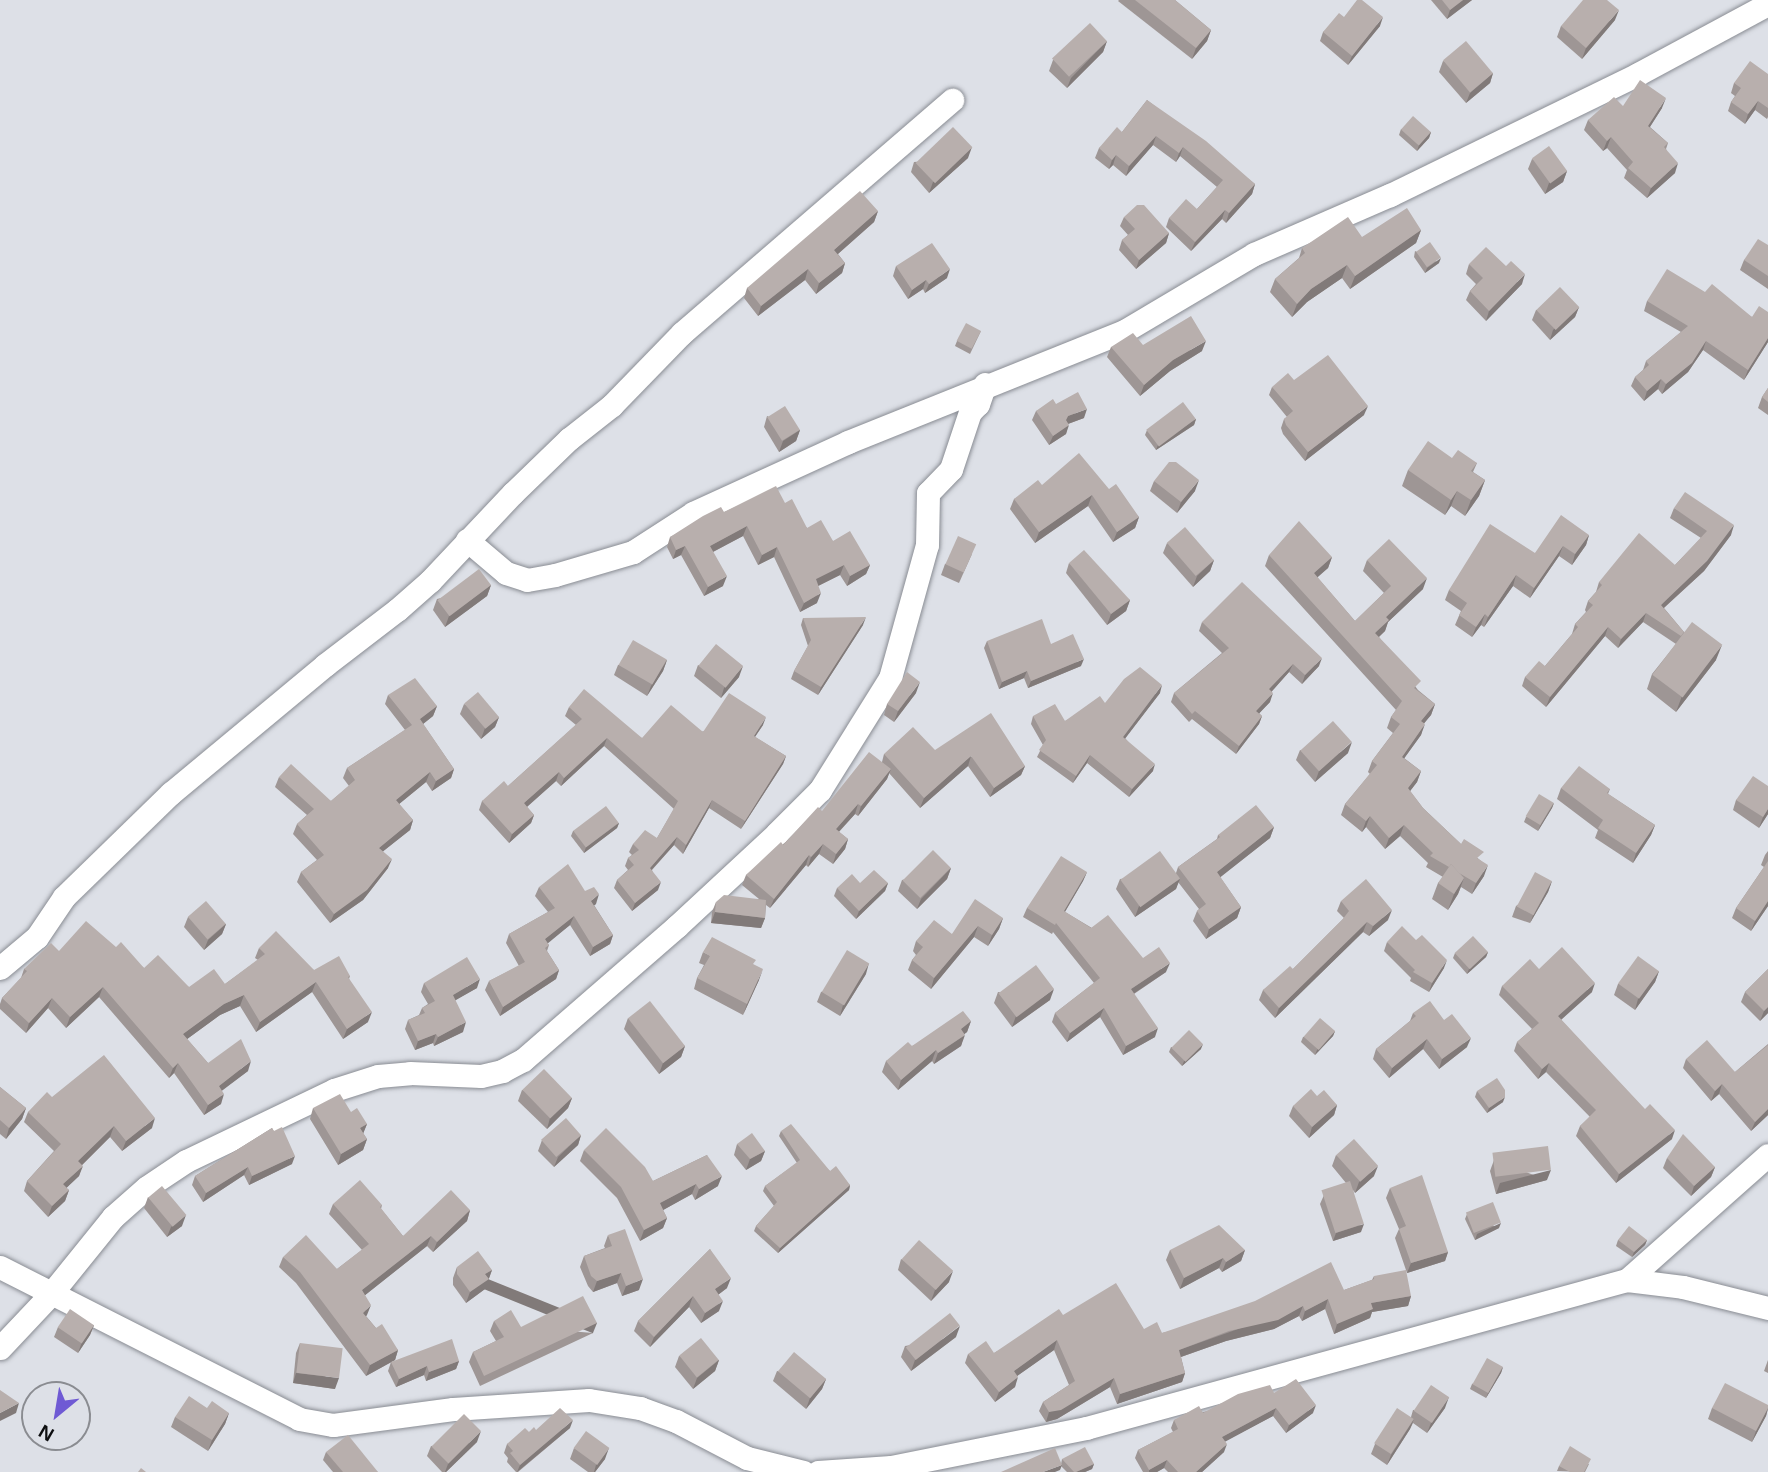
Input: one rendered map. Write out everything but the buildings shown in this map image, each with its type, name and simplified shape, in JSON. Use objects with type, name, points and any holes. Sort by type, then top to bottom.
[{"type":"street","points":[[467,540],[506,573],[521,580],[555,575],[633,552],[693,513],[848,442],[985,384],[1126,330],[1254,254],[1402,189],[1639,74],[1768,4]]},
{"type":"street","points":[[0,968],[37,937],[64,897],[171,793],[325,665],[397,610],[569,439],[612,405],[682,333],[952,100]]},
{"type":"street","points":[[0,1348],[50,1295],[129,1201],[186,1161],[334,1090],[378,1076],[411,1073],[481,1076],[502,1071],[523,1059],[676,927],[777,833],[820,790],[890,678],[927,545],[928,493],[951,469],[970,412],[978,404],[985,384]]},
{"type":"street","points":[[1627,1280],[1768,1155]]},
{"type":"street","points":[[0,1267],[50,1295],[299,1419],[333,1425],[453,1409],[589,1400],[640,1408],[676,1420],[747,1458],[803,1472]]},
{"type":"street","points":[[818,1472],[892,1469],[1086,1428],[1627,1280],[1683,1287],[1768,1308]]}]
